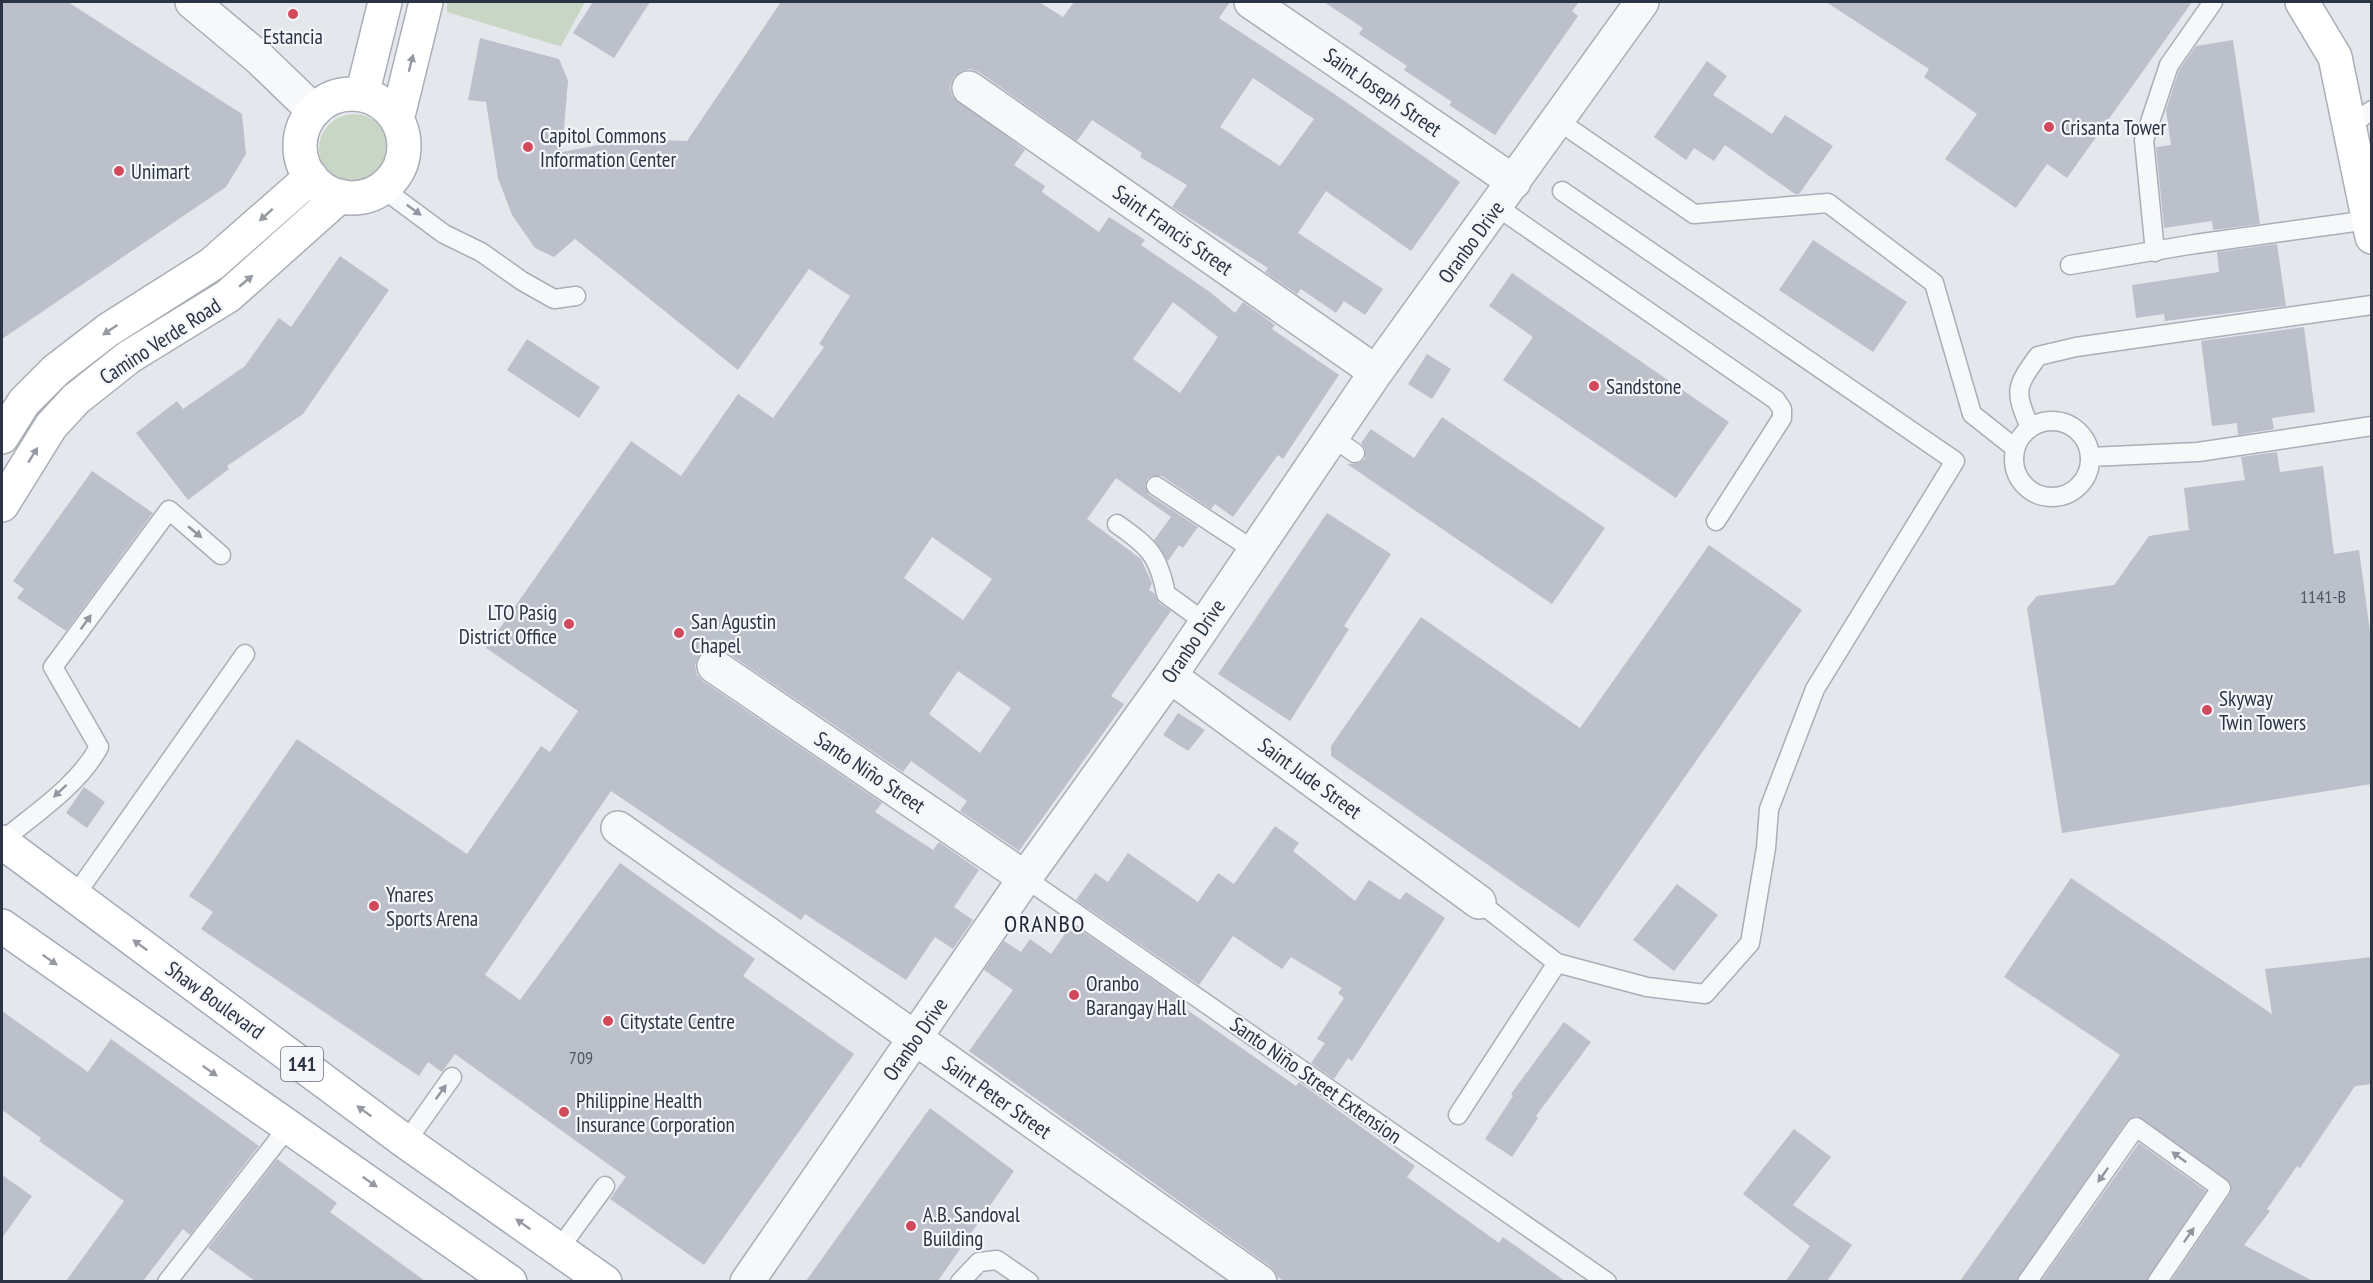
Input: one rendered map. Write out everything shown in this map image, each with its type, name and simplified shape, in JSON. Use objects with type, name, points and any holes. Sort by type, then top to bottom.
[{"type":"street","points":[[192,2],[258,58],[315,111]]},
{"type":"street","points":[[362,95],[385,2]]},
{"type":"street","points":[[397,120],[426,2]]},
{"type":"street","name":"Saint Joseph Street","points":[[1251,2],[1505,194]]},
{"type":"street","name":"Oranbo Drive","points":[[747,1281],[1025,878],[1170,676],[1255,551],[1343,445],[1376,372],[1642,2]]},
{"type":"street","points":[[2302,2],[2335,57],[2361,118],[2370,228]]},
{"type":"street","name":"Saint Francis Street","points":[[969,88],[1376,372]]},
{"type":"street","points":[[362,95],[388,108],[397,120],[403,134],[403,157],[394,177],[382,188],[370,195],[340,196],[319,186],[310,177],[302,161],[300,143],[305,126],[315,111],[336,97],[362,95]]},
{"type":"street","name":"Camino Verde Road","points":[[2,437],[24,402],[56,370],[108,330],[212,264],[310,177]]},
{"type":"street","name":"Camino Verde Road","points":[[2,505],[51,426],[76,399],[129,357],[228,296],[340,196]]},
{"type":"street","name":"Santo Niño Street","points":[[714,666],[1025,878]]},
{"type":"street","name":"Saint Jude Street","points":[[1170,676],[1479,902]]},
{"type":"street","name":"Saint Peter Street","points":[[618,828],[1260,1281]]},
{"type":"street","name":"Shaw Boulevard","points":[[2,842],[406,1142],[605,1281]]},
{"type":"street","points":[[2,926],[510,1281]]},
{"type":"lane","points":[[2155,252],[2144,140],[2169,65],[2213,2]]},
{"type":"lane","points":[[1557,120],[1694,214],[1828,203],[1934,283],[1972,414],[2015,448]]},
{"type":"lane","points":[[382,188],[444,234],[481,252],[522,281],[554,299],[576,296]]},
{"type":"lane","points":[[1479,902],[1557,963],[1647,987],[1705,994],[1750,943],[1766,848],[1769,809],[1815,689],[1955,461],[1562,191]]},
{"type":"lane","points":[[1505,194],[1776,400],[1782,409],[1782,418],[1716,521]]},
{"type":"lane","points":[[2070,265],[2155,252],[2370,228]]},
{"type":"lane","points":[[2030,428],[2018,399],[2020,381],[2038,356],[2109,342],[2372,305]]},
{"type":"lane","points":[[2055,421],[2068,425],[2079,433],[2087,444],[2090,457],[2089,470],[2083,482],[2073,491],[2060,496],[2046,497],[2023,485],[2013,461],[2015,448],[2030,428],[2042,422],[2055,421]]},
{"type":"lane","points":[[2090,457],[2198,452],[2372,426]]},
{"type":"lane","points":[[1156,486],[1255,551]]},
{"type":"lane","points":[[2,842],[91,762],[99,747],[53,667],[169,510],[221,555]]},
{"type":"lane","points":[[1117,524],[1141,541],[1161,566],[1166,594],[1206,622]]},
{"type":"lane","points":[[74,897],[245,654]]},
{"type":"lane","name":"Santo Niño Street Extension","points":[[1025,878],[1607,1281]]},
{"type":"lane","points":[[1458,1115],[1557,963]]},
{"type":"lane","points":[[406,1142],[452,1077]]},
{"type":"lane","points":[[167,1281],[289,1126]]},
{"type":"lane","points":[[2027,1281],[2136,1127],[2221,1188],[2157,1281]]},
{"type":"lane","points":[[559,1249],[605,1186]]},
{"type":"lane","points":[[960,1281],[979,1262],[997,1260],[1029,1281]]},
{"type":"green space","points":[[447,2],[585,2],[561,46],[563,47],[447,12]]},
{"type":"green space","points":[[354,114],[367,117],[379,124],[386,136],[389,149],[386,162],[379,174],[367,181],[354,184],[341,181],[329,174],[322,162],[319,149],[322,136],[329,124],[341,117]]},
{"type":"building","name":"Unimart","points":[[2,2],[68,2],[242,114],[246,154],[226,187],[2,339]]},
{"type":"building","points":[[593,2],[650,2],[614,58],[573,33]]},
{"type":"building","points":[[781,2],[1039,2],[1063,17],[1074,2],[1230,2],[1219,18],[1333,93],[1460,182],[1411,251],[1326,191],[1298,233],[1383,289],[1365,315],[1344,301],[1336,313],[1301,289],[1297,294],[1265,272],[1268,268],[1172,207],[1187,185],[1140,157],[1142,153],[1092,120],[1077,141],[979,72],[970,69],[954,77],[950,87],[952,96],[1025,150],[1014,165],[1045,186],[1042,192],[1099,232],[1109,217],[1145,240],[1141,245],[1210,292],[1235,313],[1243,302],[1275,325],[1272,329],[1339,375],[1283,459],[1278,455],[1233,517],[1215,504],[1211,509],[1162,476],[1152,476],[1147,479],[1145,486],[1149,495],[1198,527],[1183,548],[1179,545],[1168,561],[1154,540],[1171,517],[1116,478],[1087,519],[1141,559],[1152,583],[1149,590],[1154,593],[1159,603],[1171,611],[1111,696],[1124,704],[1019,851],[960,811],[967,801],[911,761],[903,772],[725,651],[715,647],[705,649],[699,655],[695,665],[697,675],[703,681],[882,803],[875,812],[933,850],[939,842],[979,870],[954,907],[973,920],[953,949],[935,937],[906,980],[805,914],[801,920],[611,791],[485,975],[520,1000],[620,863],[755,959],[743,976],[854,1054],[704,1265],[610,1199],[626,1177],[455,1054],[442,1072],[428,1062],[419,1076],[201,929],[213,912],[189,896],[297,739],[467,854],[541,746],[550,752],[578,711],[486,648],[631,441],[681,476],[738,394],[773,418],[824,347],[819,344],[850,296],[809,269],[738,370],[575,239],[554,257],[535,248],[512,215],[498,178],[486,102],[468,100],[480,38],[559,59],[568,81],[562,152],[630,139],[687,141]],"holes":[[[1253,78],[1314,119],[1280,166],[1220,127]],[[1173,302],[1218,337],[1180,393],[1133,359]],[[932,537],[992,579],[963,620],[904,578]],[[958,671],[1011,708],[980,753],[929,714]]]},
{"type":"building","points":[[1324,2],[1579,2],[1572,11],[1578,16],[1495,135],[1449,105],[1452,102],[1404,70],[1407,66],[1359,34],[1363,28]]},
{"type":"building","name":"Crisanta Tower","points":[[1826,2],[2192,2],[2067,178],[2047,164],[2016,208],[1945,159],[1977,114],[1924,77],[1929,69]]},
{"type":"building","points":[[2233,40],[2260,224],[2213,230],[2212,221],[2164,228],[2156,147],[2171,145],[2166,110],[2179,70],[2196,46]]},
{"type":"building","points":[[1707,61],[1727,76],[1713,95],[1772,134],[1785,115],[1833,146],[1799,194],[1795,194],[1725,145],[1714,161],[1694,148],[1686,160],[1654,137]]},
{"type":"building","points":[[1813,240],[1907,302],[1873,352],[1779,290]]},
{"type":"building","points":[[2277,244],[2286,306],[2165,321],[2164,314],[2136,318],[2132,285],[2219,272],[2217,252]]},
{"type":"building","points":[[340,256],[389,290],[303,414],[227,466],[229,469],[188,500],[136,433],[177,401],[183,409],[245,366],[279,318],[291,327]]},
{"type":"building","name":"Sandstone","points":[[1512,273],[1729,422],[1676,498],[1503,380],[1533,337],[1489,306]]},
{"type":"building","points":[[2304,327],[2315,412],[2272,418],[2274,429],[2238,435],[2237,423],[2212,426],[2201,341]]},
{"type":"building","points":[[527,339],[600,387],[579,418],[507,370]]},
{"type":"building","points":[[1427,354],[1451,369],[1432,399],[1408,384]]},
{"type":"building","points":[[1442,417],[1605,528],[1552,604],[1347,464],[1359,463],[1365,459],[1365,449],[1361,443],[1371,429],[1414,458]]},
{"type":"building","name":"Skyway Twin Towers","points":[[2277,452],[2280,472],[2323,466],[2334,554],[2359,550],[2372,646],[2372,784],[2062,833],[2027,608],[2037,596],[2114,585],[2149,536],[2189,530],[2184,488],[2245,480],[2241,457]]},
{"type":"building","points":[[92,471],[153,513],[66,631],[17,598],[24,589],[13,581]]},
{"type":"building","points":[[1327,513],[1391,554],[1344,626],[1349,629],[1290,721],[1218,674]]},
{"type":"building","points":[[1709,545],[1802,610],[1579,928],[1331,756],[1331,746],[1421,617],[1580,728]]},
{"type":"building","points":[[1178,713],[1205,730],[1188,751],[1163,735]]},
{"type":"building","points":[[84,787],[105,802],[87,828],[66,813]]},
{"type":"building","points":[[1275,826],[1299,843],[1293,851],[1355,901],[1369,880],[1400,900],[1406,892],[1445,918],[1352,1061],[1348,1058],[1334,1079],[1311,1063],[1325,1043],[1317,1039],[1344,998],[1338,993],[1342,988],[1291,957],[1282,969],[1233,936],[1199,985],[1076,900],[1095,873],[1108,882],[1128,853],[1198,902],[1218,873],[1234,884]]},
{"type":"building","points":[[2071,878],[2272,1014],[2265,969],[2372,957],[2372,1084],[2355,1086],[2300,1168],[2297,1166],[2267,1209],[2270,1211],[2244,1245],[2313,1281],[2171,1281],[2230,1194],[2231,1184],[2136,1116],[2127,1121],[2016,1281],[1960,1281],[2120,1055],[2004,977]]},
{"type":"building","points":[[1677,884],[1718,915],[1674,971],[1633,940]]},
{"type":"building","points":[[1072,924],[1186,1003],[1183,1007],[1296,1086],[1299,1082],[1415,1166],[1407,1177],[1499,1243],[1503,1237],[1565,1281],[1284,1281],[1278,1277],[1271,1267],[969,1051],[1013,990],[984,970],[1004,941],[1021,952],[1030,939],[1051,954]]},
{"type":"building","points":[[2,1011],[88,1072],[111,1039],[259,1146],[190,1235],[183,1229],[143,1281],[66,1281],[124,1201],[39,1141],[41,1138],[2,1110]]},
{"type":"building","points":[[1564,1022],[1591,1042],[1536,1116],[1538,1118],[1512,1157],[1485,1139],[1513,1096],[1511,1094]]},
{"type":"building","name":"A.B. Sandoval Building","points":[[930,1108],[1014,1171],[938,1281],[806,1281]]},
{"type":"building","points":[[1794,1129],[1831,1157],[1793,1205],[1852,1245],[1827,1281],[1786,1281],[1810,1246],[1743,1194]]},
{"type":"building","points":[[2139,1143],[2206,1191],[2146,1281],[2041,1281]]},
{"type":"building","points":[[277,1159],[337,1203],[330,1212],[425,1281],[255,1281],[208,1248]]},
{"type":"building","points":[[2,1175],[32,1196],[2,1238]]},
{"type":"place","name":"Estancia","points":[[293,14]]},
{"type":"place","name":"Crisanta Tower","points":[[2049,127]]},
{"type":"place","name":"Capitol Commons Information Center","points":[[528,147]]},
{"type":"place","name":"Unimart","points":[[119,171]]},
{"type":"place","name":"Sandstone","points":[[1594,386]]},
{"type":"place","name":"LTO Pasig District Office","points":[[569,624]]},
{"type":"place","name":"San Agustin Chapel","points":[[679,633]]},
{"type":"place","name":"Skyway Twin Towers","points":[[2207,710]]},
{"type":"place","name":"Ynares Sports Arena","points":[[374,906]]},
{"type":"place","name":"Oranbo Barangay Hall","points":[[1074,995]]},
{"type":"place","name":"Citystate Centre","points":[[608,1021]]},
{"type":"place","name":"Philippine Health Insurance Corporation","points":[[564,1112]]},
{"type":"place","name":"A.B. Sandoval Building","points":[[911,1226]]},
{"type":"district","name":"ORANBO","points":[[1045,923]]}]
